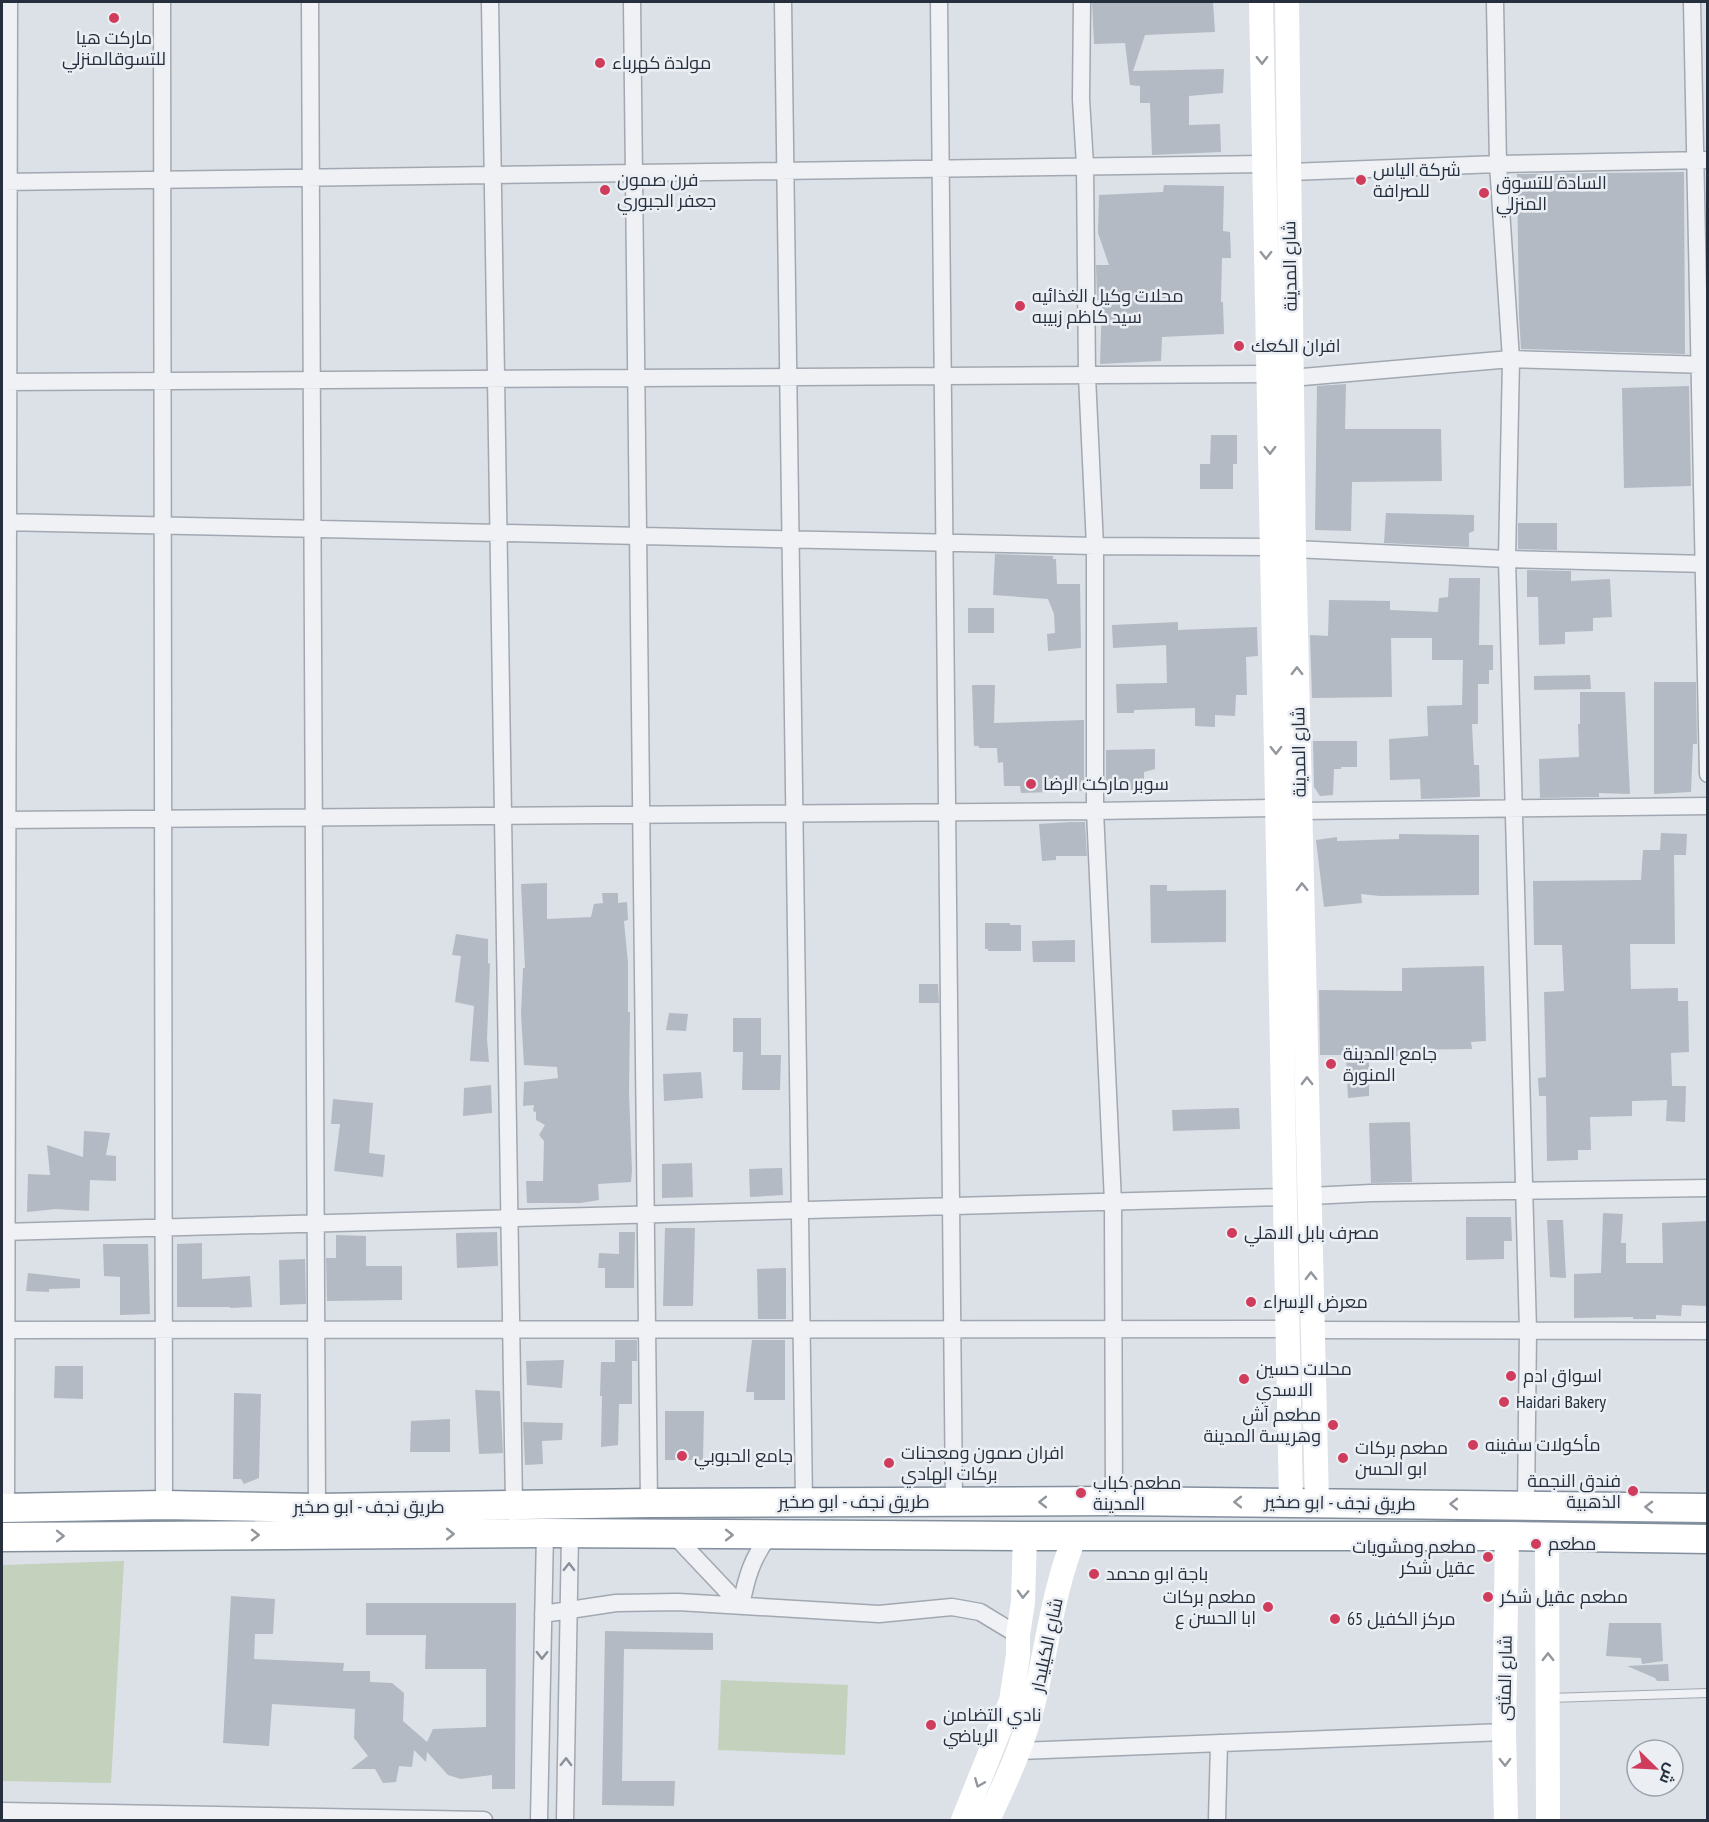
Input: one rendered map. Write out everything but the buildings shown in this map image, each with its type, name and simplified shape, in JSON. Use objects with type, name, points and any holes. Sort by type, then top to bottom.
[{"type":"highway","name":"طريق نجف - ابو صخير","points":[[4,1508],[164,1505],[317,1508],[649,1503],[1114,1501],[1707,1508]]},
{"type":"highway","name":"طريق نجف - ابو صخير","points":[[2,1537],[673,1534],[1507,1536],[1707,1539]]},
{"type":"main road","name":"شارع المدينة","points":[[1261,2],[1264,164],[1280,376],[1289,809],[1310,1196],[1312,1330],[1304,1503]]},
{"type":"main road","name":"شارع المدينة","points":[[1280,376],[1290,172],[1287,2]]},
{"type":"main road","name":"شارع المدينة","points":[[1289,809],[1285,1197],[1287,1329],[1304,1503]]},
{"type":"main road","name":"شارع الكيليدار","points":[[963,1821],[1011,1701],[1023,1602],[1025,1536]]},
{"type":"main road","name":"شارع الكيليدار","points":[[988,1821],[1020,1751],[1033,1706],[1063,1571],[1075,1536]]},
{"type":"main road","name":"شارع المثنى","points":[[1506,1821],[1504,1732],[1507,1536]]},
{"type":"main road","points":[[1547,1537],[1548,1821]]},
{"type":"street","points":[[4,1508],[5,182],[9,2]]},
{"type":"street","points":[[162,2],[164,1505]]},
{"type":"street","points":[[310,2],[317,1508]]},
{"type":"street","points":[[490,2],[514,1506]]},
{"type":"street","points":[[632,2],[649,1503]]},
{"type":"street","points":[[783,2],[804,1502]]},
{"type":"street","points":[[939,2],[954,1503]]},
{"type":"street","points":[[1082,2],[1081,99],[1085,165],[1087,376],[1095,546],[1095,811],[1113,1202],[1114,1501]]},
{"type":"street","points":[[1495,2],[1498,164],[1511,359],[1507,559],[1528,1331],[1526,1505]]},
{"type":"street","points":[[1692,2],[1701,160],[1707,774]]},
{"type":"street","points":[[1290,172],[1498,164],[1701,160]]},
{"type":"street","points":[[5,182],[1264,164]]},
{"type":"street","points":[[5,382],[1280,376],[1511,359],[1703,365]]},
{"type":"street","points":[[5,522],[1095,546],[1283,548],[1507,559],[1705,564]]},
{"type":"street","points":[[4,820],[1707,806]]},
{"type":"street","points":[[1310,1196],[1707,1188]]},
{"type":"street","points":[[4,1232],[1285,1197]]},
{"type":"street","points":[[4,1330],[1287,1329]]},
{"type":"street","points":[[1312,1330],[1707,1331]]},
{"type":"street","points":[[557,1534],[568,1612],[565,1821]]},
{"type":"street","points":[[539,1821],[543,1614],[557,1534]]},
{"type":"street","points":[[673,1534],[741,1606]]},
{"type":"street","points":[[741,1606],[746,1575],[760,1547],[770,1535]]},
{"type":"street","points":[[543,1614],[616,1603],[678,1602],[879,1614],[952,1607],[980,1612],[1018,1635]]},
{"type":"street","points":[[1020,1751],[1504,1732]]},
{"type":"street","points":[[1217,1821],[1219,1743]]},
{"type":"street","points":[[2,1811],[483,1821]]},
{"type":"lane","points":[[1548,1698],[1707,1693]]},
{"type":"green space","points":[[124,1561],[111,1783],[2,1781],[2,1565]]},
{"type":"green space","points":[[721,1680],[848,1685],[845,1755],[718,1750]]},
{"type":"place","name":"ماركت هيا للتسوقالمنزلي","points":[[114,18]]},
{"type":"place","name":"مولدة كهرباء","points":[[600,63]]},
{"type":"place","name":"شركة الياس للصرافة","points":[[1361,180]]},
{"type":"place","name":"فرن صمون جعفر الجبوري","points":[[605,190]]},
{"type":"place","name":"السادة للتسوق المنزلي","points":[[1484,193]]},
{"type":"place","name":"محلات وكيل الغذائيه سيد كاظم زبيبه","points":[[1020,306]]},
{"type":"place","name":"افران الكعك","points":[[1239,346]]},
{"type":"place","name":"سوبر ماركت الرضا","points":[[1031,784]]},
{"type":"place","name":"جامع المدينة المنورة","points":[[1331,1064]]},
{"type":"place","name":"مصرف بابل الاهلي","points":[[1232,1233]]},
{"type":"place","name":"معرض الإسراء","points":[[1251,1302]]},
{"type":"place","name":"اسواق ادم","points":[[1511,1376]]},
{"type":"place","name":"محلات حسين الاسدي","points":[[1244,1379]]},
{"type":"place","name":"Haidari Bakery","points":[[1504,1402]]},
{"type":"place","name":"مطعم آش وهريسة المدينة","points":[[1333,1425]]},
{"type":"place","name":"مأكولات سفينه","points":[[1473,1445]]},
{"type":"place","name":"جامع الحبوبي","points":[[682,1456]]},
{"type":"place","name":"مطعم بركات ابو الحسن","points":[[1343,1458]]},
{"type":"place","name":"افران صمون ومعجنات بركات الهادي","points":[[889,1463]]},
{"type":"place","name":"فندق النجمة الذهبية","points":[[1633,1491]]},
{"type":"place","name":"مطعم كباب المدينة","points":[[1081,1493]]},
{"type":"place","name":"مطعم","points":[[1536,1544]]},
{"type":"place","name":"مطعم ومشويات عقيل شكر","points":[[1488,1557]]},
{"type":"place","name":"باجة ابو محمد","points":[[1094,1574]]},
{"type":"place","name":"مطعم عقيل شكر","points":[[1488,1597]]},
{"type":"place","name":"مطعم بركات ابا الحسن ع","points":[[1268,1607]]},
{"type":"place","name":"مركز الكفيل 65","points":[[1335,1619]]},
{"type":"place","name":"نادي التضامن الرياضي","points":[[931,1725]]}]
